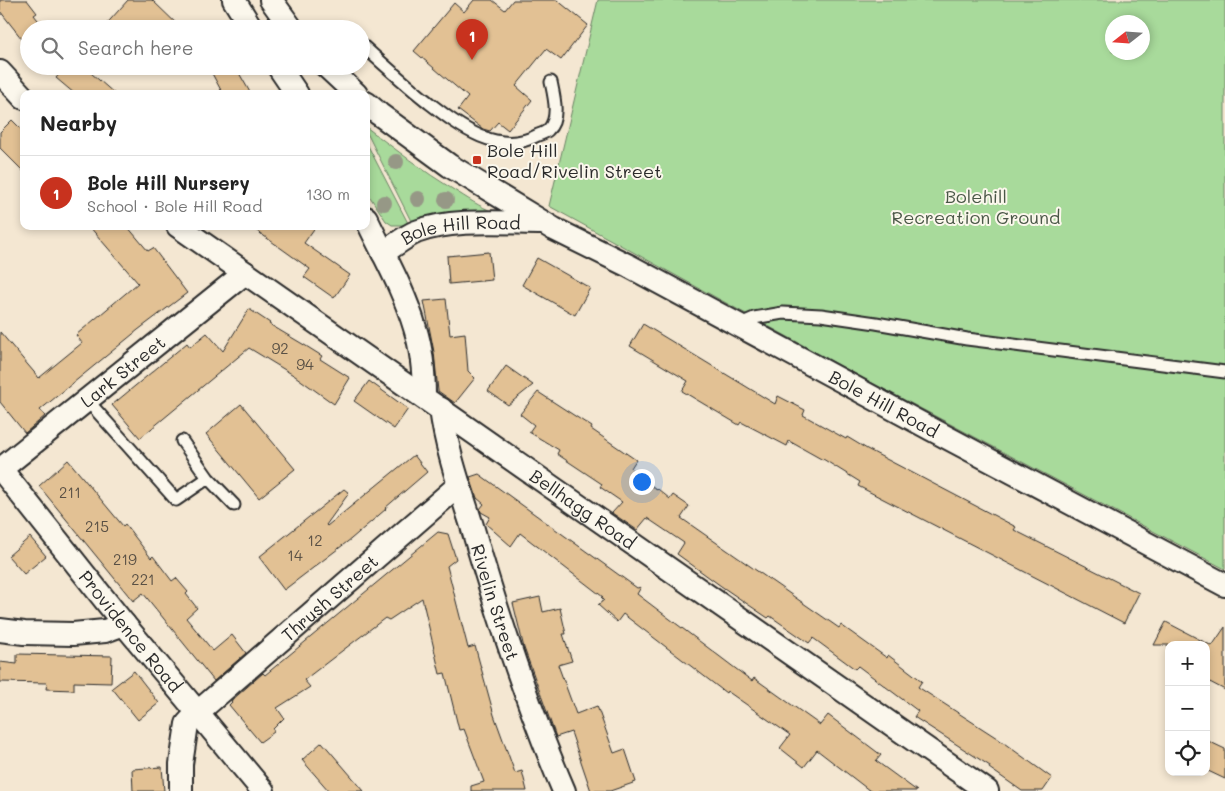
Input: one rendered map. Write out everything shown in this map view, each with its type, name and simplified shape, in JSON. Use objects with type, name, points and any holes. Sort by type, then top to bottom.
[{"type":"street","points":[[234,0],[246,20]]},
{"type":"street","points":[[271,0],[285,20]]},
{"type":"street","points":[[0,72],[20,94]]},
{"type":"street","points":[[284,75],[294,90]]},
{"type":"street","points":[[336,75],[352,90]]},
{"type":"street","name":"Bole Hill Road","points":[[370,106],[450,166],[544,223],[1225,584]]},
{"type":"street","name":"Bole Hill Road","points":[[383,253],[415,233],[431,229],[459,224],[544,223]]},
{"type":"street","name":"Rivelin Street","points":[[370,226],[401,290],[416,330],[424,376],[442,422],[493,599],[540,737],[564,791]]},
{"type":"street","name":"Bellhagg Road","points":[[184,230],[987,791]]},
{"type":"street","name":"Lark Street","points":[[0,468],[245,273]]},
{"type":"street","name":"Providence Road","points":[[0,468],[124,624],[263,791]]},
{"type":"street","name":"Thrush Street","points":[[181,791],[181,764],[187,724],[198,712],[460,485]]},
{"type":"street","points":[[0,630],[24,633],[73,634],[105,631],[124,624]]},
{"type":"lane","points":[[370,52],[410,87],[460,126],[489,139],[509,143],[532,139],[549,129],[555,117],[551,82]]},
{"type":"lane","points":[[738,325],[754,318],[783,313],[821,315],[967,339],[1225,372]]},
{"type":"lane","points":[[87,400],[176,500],[208,478]]},
{"type":"lane","points":[[182,441],[208,478],[234,505]]},
{"type":"green space","name":"Bolehill Recreation Ground","points":[[598,0],[1225,0],[1225,569],[861,377],[549,206]]},
{"type":"green space","points":[[370,130],[443,183],[494,212],[412,223],[370,139]]},
{"type":"green space","points":[[370,150],[409,225],[392,225],[386,221],[370,197]]},
{"type":"building","points":[[0,0],[27,0],[37,13],[34,15],[38,20],[20,20],[20,37],[0,11]]},
{"type":"building","points":[[128,0],[152,0],[173,20],[110,20]]},
{"type":"building","points":[[474,0],[492,0],[505,10],[513,0],[557,0],[588,25],[561,60],[546,49],[516,86],[532,100],[508,130],[498,122],[490,131],[483,129],[458,110],[468,97],[414,51],[454,3],[464,12]]},
{"type":"building","points":[[58,75],[93,75],[110,90],[70,90],[56,78]]},
{"type":"building","points":[[213,75],[240,75],[249,90],[221,90]]},
{"type":"building","points":[[12,120],[20,128],[20,168],[0,148],[0,132]]},
{"type":"building","points":[[92,230],[130,230],[148,251],[153,248],[187,293],[138,330],[40,410],[45,416],[25,433],[0,402],[0,332],[39,378],[82,343],[76,335],[138,283]]},
{"type":"building","points":[[256,230],[313,230],[304,243],[350,275],[334,298],[304,277],[310,269]]},
{"type":"building","points":[[489,252],[492,280],[449,284],[447,256]]},
{"type":"building","points":[[537,258],[590,288],[575,315],[522,285]]},
{"type":"building","points":[[446,299],[450,335],[465,333],[468,371],[475,378],[455,403],[438,391],[434,352],[424,301]]},
{"type":"building","points":[[249,309],[269,324],[322,356],[320,359],[350,378],[334,404],[295,376],[249,348],[140,438],[112,405],[187,343],[190,347],[207,333],[223,351]]},
{"type":"building","points":[[643,324],[775,404],[778,396],[805,410],[803,415],[846,439],[847,437],[1016,527],[1014,530],[1139,593],[1124,623],[858,486],[860,482],[789,441],[787,446],[741,422],[739,425],[682,391],[688,381],[630,346]]},
{"type":"building","points":[[506,366],[533,385],[508,405],[488,391]]},
{"type":"building","points":[[369,381],[408,409],[394,429],[354,401]]},
{"type":"building","points":[[538,392],[592,427],[591,429],[636,460],[631,468],[657,490],[670,499],[673,495],[689,506],[681,518],[839,628],[841,625],[887,658],[888,655],[922,681],[918,687],[997,738],[1052,778],[1043,791],[1022,791],[989,768],[990,766],[914,717],[918,711],[858,666],[855,669],[813,638],[809,643],[721,586],[677,554],[684,543],[647,518],[637,530],[612,513],[622,502],[600,487],[602,484],[557,454],[559,450],[529,432],[534,425],[520,414]]},
{"type":"building","points":[[241,404],[295,469],[259,498],[206,434]]},
{"type":"building","points":[[414,455],[427,472],[351,539],[284,590],[259,557],[344,489],[349,493],[327,526]]},
{"type":"building","points":[[68,460],[123,526],[125,524],[151,558],[153,556],[172,581],[176,578],[188,592],[186,594],[197,608],[186,618],[213,651],[232,635],[246,653],[214,681],[143,593],[133,601],[39,486]]},
{"type":"building","points":[[479,474],[637,588],[641,587],[637,594],[752,681],[754,678],[820,725],[828,715],[881,755],[876,761],[917,791],[870,791],[817,750],[804,767],[780,748],[790,735],[727,691],[726,693],[623,614],[617,622],[598,605],[604,600],[601,597],[603,597],[520,533],[511,546],[486,524],[490,517],[481,512],[480,509],[484,504],[477,498],[470,477]]},
{"type":"building","points":[[438,532],[448,534],[456,559],[447,566],[468,648],[475,646],[494,715],[515,773],[522,771],[527,791],[471,791],[471,786],[484,782],[464,729],[459,730],[445,673],[440,674],[422,598],[389,620],[385,618],[304,680],[310,687],[277,708],[284,718],[273,729],[274,732],[260,742],[229,705],[231,701]]},
{"type":"building","points":[[30,537],[46,556],[24,574],[8,556]]},
{"type":"building","points":[[540,597],[543,612],[560,608],[566,634],[563,634],[572,661],[558,665],[576,714],[597,706],[614,753],[625,749],[636,782],[610,791],[591,791],[571,732],[556,737],[524,648],[513,603]]},
{"type":"building","points":[[1166,622],[1202,641],[1165,641],[1165,645],[1154,645]]},
{"type":"building","points":[[1225,627],[1225,690],[1210,682],[1210,645],[1212,646]]},
{"type":"building","points":[[17,654],[112,656],[111,683],[74,682],[74,690],[46,689],[47,683],[0,682],[0,662],[17,664]]},
{"type":"building","points":[[134,671],[159,703],[138,720],[112,688]]},
{"type":"building","points":[[322,742],[364,791],[329,791],[302,760]]},
{"type":"building","points":[[1210,742],[1225,749],[1225,779],[1210,772]]},
{"type":"building","points":[[162,767],[164,791],[133,791],[132,769]]},
{"type":"place","name":"Bole Hill Nursery","points":[[472,60]]},
{"type":"place","name":"Bole Hill Road/Rivelin Street","points":[[477,160]]}]
